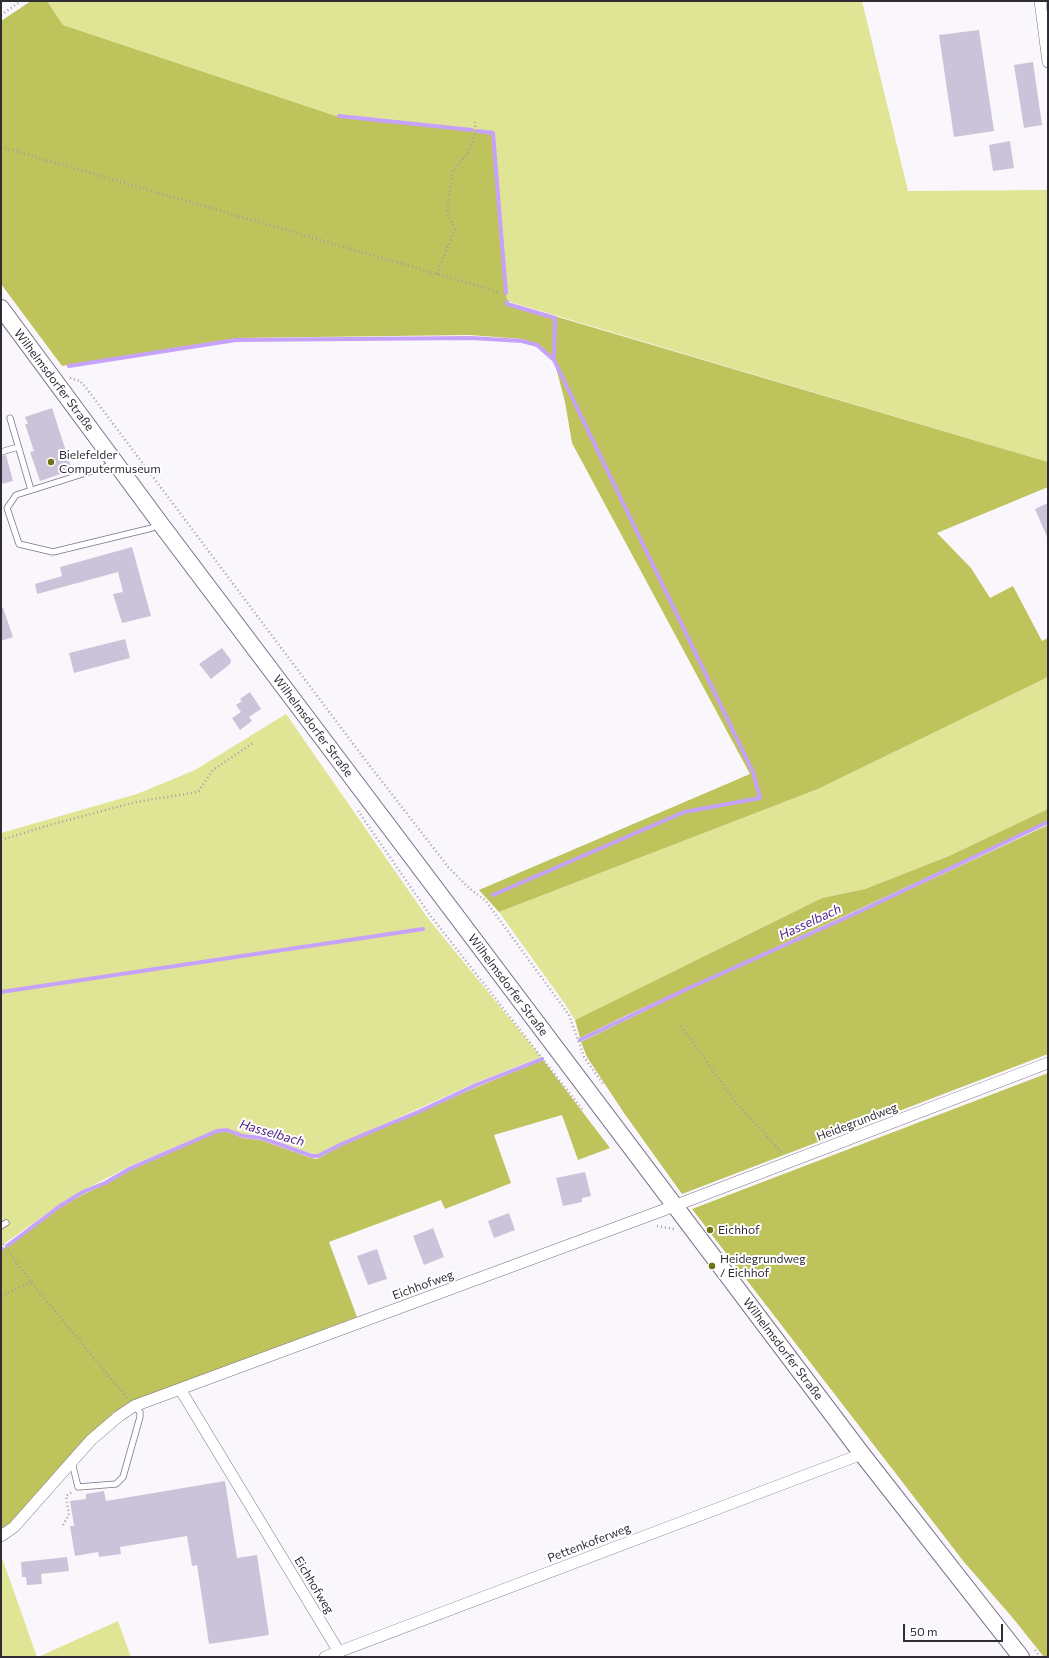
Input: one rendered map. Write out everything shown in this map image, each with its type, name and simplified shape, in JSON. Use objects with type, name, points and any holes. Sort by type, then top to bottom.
[{"type":"street","points":[[1040,1],[1048,62]]},
{"type":"street","name":"Wilhelmsdorfer Straße","points":[[1,308],[160,523],[862,1454],[1021,1657]]},
{"type":"street","name":"Heidegrundweg","points":[[675,1205],[1048,1063]]},
{"type":"street","name":"Eichhofweg","points":[[1,1536],[14,1527],[91,1440],[119,1416],[134,1406],[675,1205]]},
{"type":"street","name":"Eichhofweg","points":[[180,1389],[339,1652]]},
{"type":"street","name":"Pettenkoferweg","points":[[325,1657],[862,1454]]},
{"type":"lane","points":[[10,418],[32,490]]},
{"type":"lane","points":[[1,452],[18,447]]},
{"type":"lane","points":[[115,461],[108,466],[16,495],[7,508],[19,544],[53,552],[152,528],[160,523]]},
{"type":"lane","points":[[72,1462],[78,1488],[116,1484],[124,1477],[140,1417],[140,1412],[134,1406]]},
{"type":"path","points":[[1,14],[21,1]]},
{"type":"path","points":[[437,274],[455,230],[447,212],[453,170],[467,155],[474,134],[475,122]]},
{"type":"path","points":[[1,147],[499,292]]},
{"type":"path","points":[[67,376],[80,381],[87,389],[356,747],[449,868],[469,888],[486,901],[494,911],[569,1015],[584,1056],[606,1088]]},
{"type":"path","points":[[1,840],[53,824],[136,802],[198,792],[212,770],[253,743]]},
{"type":"path","points":[[354,806],[430,915],[583,1110]]},
{"type":"path","points":[[680,1026],[734,1100],[789,1161]]},
{"type":"path","points":[[1,1241],[31,1282],[134,1406]]},
{"type":"path","points":[[1,1296],[31,1282]]},
{"type":"path","points":[[63,1525],[69,1515],[66,1496],[78,1488]]},
{"type":"green space","points":[[31,1],[47,1],[63,25],[336,116],[493,133],[507,302],[1048,462],[1048,487],[937,533],[971,568],[990,598],[1013,586],[1042,641],[1048,638],[1048,677],[818,789],[499,912],[479,890],[750,774],[572,443],[565,402],[554,360],[538,344],[522,339],[470,335],[237,338],[62,366],[1,284],[1,21]]},
{"type":"green space","points":[[47,1],[862,1],[908,191],[1048,190],[1048,462],[507,301],[493,133],[336,116],[63,25]]},
{"type":"green space","points":[[1048,677],[1048,809],[949,856],[865,889],[822,898],[575,1020],[499,912],[818,789]]},
{"type":"green space","points":[[286,714],[427,917],[541,1057],[475,1083],[316,1155],[261,1135],[242,1134],[225,1128],[216,1130],[130,1166],[82,1191],[59,1205],[1,1246],[1,833],[137,794],[195,770]]},
{"type":"green space","points":[[1048,809],[1048,821],[580,1038],[575,1020],[822,898],[865,889],[949,856]]},
{"type":"green space","points":[[1048,825],[1048,1054],[682,1194],[624,1113],[587,1057],[581,1042],[688,990],[855,915]]},
{"type":"green space","points":[[543,1060],[610,1148],[578,1160],[562,1115],[494,1135],[511,1183],[445,1209],[441,1200],[329,1242],[357,1317],[128,1403],[86,1438],[13,1521],[1,1531],[1,1245],[4,1248],[61,1207],[106,1184],[131,1169],[216,1133],[227,1131],[242,1138],[261,1140],[317,1159],[345,1144]]},
{"type":"green space","points":[[1048,1073],[1048,1657],[1044,1657],[1012,1617],[964,1562],[692,1209]]},
{"type":"green space","points":[[1,1555],[37,1657],[1,1657]]},
{"type":"green space","points":[[118,1621],[131,1657],[38,1657]]},
{"type":"building","points":[[979,30],[994,131],[954,137],[939,35]]},
{"type":"building","points":[[1033,62],[1042,125],[1024,128],[1014,65]]},
{"type":"building","points":[[1010,141],[1014,168],[993,171],[989,145]]},
{"type":"building","points":[[52,408],[72,470],[40,481],[30,452],[34,451],[25,424],[28,424],[25,417]]},
{"type":"building","points":[[6,455],[13,481],[1,484],[1,456]]},
{"type":"building","points":[[1048,503],[1048,539],[1035,509]]},
{"type":"building","points":[[132,547],[151,616],[122,623],[113,594],[123,592],[118,572],[37,594],[35,584],[62,576],[60,567]]},
{"type":"building","points":[[1,608],[3,608],[13,637],[1,641]]},
{"type":"building","points":[[125,639],[130,658],[74,673],[69,653]]},
{"type":"building","points":[[222,648],[231,660],[230,664],[211,679],[199,664]]},
{"type":"building","points":[[250,692],[261,709],[249,717],[252,721],[240,730],[232,718],[241,712],[236,705],[242,701],[240,699]]},
{"type":"building","points":[[585,1172],[591,1196],[582,1198],[582,1202],[563,1206],[556,1178]]},
{"type":"building","points":[[509,1213],[515,1230],[494,1238],[488,1221]]},
{"type":"building","points":[[433,1228],[444,1257],[424,1265],[413,1236]]},
{"type":"building","points":[[377,1249],[387,1279],[368,1285],[357,1256]]},
{"type":"building","points":[[225,1481],[237,1558],[257,1555],[269,1635],[209,1644],[197,1565],[192,1566],[187,1536],[120,1547],[121,1554],[99,1557],[98,1552],[75,1556],[70,1526],[74,1526],[70,1501],[86,1499],[86,1494],[104,1491],[106,1501]]},
{"type":"building","points":[[67,1557],[69,1571],[41,1574],[42,1584],[27,1585],[26,1577],[22,1577],[21,1562]]},
{"type":"waterway","points":[[339,116],[472,130]]},
{"type":"waterway","points":[[477,131],[493,133],[506,293]]},
{"type":"waterway","points":[[507,302],[507,304],[555,318],[554,360]]},
{"type":"waterway","points":[[69,366],[236,340],[471,338],[522,341],[537,345],[554,360],[753,772],[760,798],[684,812],[493,895]]},
{"type":"waterway","name":"Hasselbach","points":[[580,1040],[687,989],[854,914],[1048,822]]},
{"type":"waterway","points":[[1,992],[423,929]]},
{"type":"waterway","name":"Hasselbach","points":[[7,1246],[60,1206],[83,1192],[105,1183],[131,1168],[217,1131],[227,1130],[243,1136],[262,1138],[312,1156],[318,1156],[344,1143],[418,1112],[476,1085],[542,1059]]},
{"type":"place","name":"Bielefelder Computermuseum","points":[[51,462]]},
{"type":"place","name":"Eichhof","points":[[710,1230]]},
{"type":"place","name":"Heidegrundweg / Eichhof","points":[[712,1266]]}]
